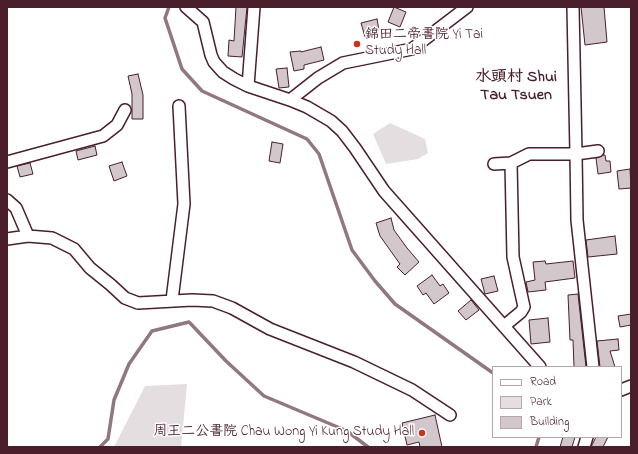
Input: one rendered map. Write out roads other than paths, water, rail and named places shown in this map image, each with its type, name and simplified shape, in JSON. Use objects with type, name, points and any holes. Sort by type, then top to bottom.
[{"type":"street","points":[[248,86],[254,7]]},
{"type":"street","points":[[290,100],[318,78],[343,63],[412,49],[467,7]]},
{"type":"street","points":[[573,7],[577,220],[593,366]]},
{"type":"street","points":[[188,8],[203,22],[211,55],[218,68],[228,76],[248,86],[290,100],[325,118],[342,131],[384,191],[539,366]]},
{"type":"street","points":[[172,300],[184,204],[179,106]]},
{"type":"street","points":[[7,162],[103,136],[117,125],[125,110]]},
{"type":"street","points":[[494,164],[512,163],[529,154],[576,154],[598,151]]},
{"type":"street","points":[[504,326],[521,312],[524,307],[513,257],[512,163]]},
{"type":"street","points":[[7,200],[16,208],[28,236]]},
{"type":"street","points":[[7,239],[28,236],[52,238],[74,249],[90,268],[125,298],[138,303],[172,300],[213,301],[232,308],[270,329],[354,362],[412,390],[450,415]]},
{"type":"waterway","points":[[169,7],[165,18],[182,69],[202,91],[307,139],[319,154],[352,250],[375,281],[395,304],[492,372]]},
{"type":"waterway","points":[[100,447],[108,439],[114,400],[129,364],[152,331],[189,322],[226,361],[264,396],[347,431],[368,447]]},
{"type":"waterway","points":[[536,447],[539,438]]},
{"type":"place","name":"錦田二帝書院 Yi Tai Study Hall","points":[[357,44]]},
{"type":"place","name":"周王二公書院 Chau Wong Yi Kung Study Hall","points":[[422,433]]},
{"type":"district","name":"水頭村 Shui Tau Tsuen","points":[[516,87]]}]
